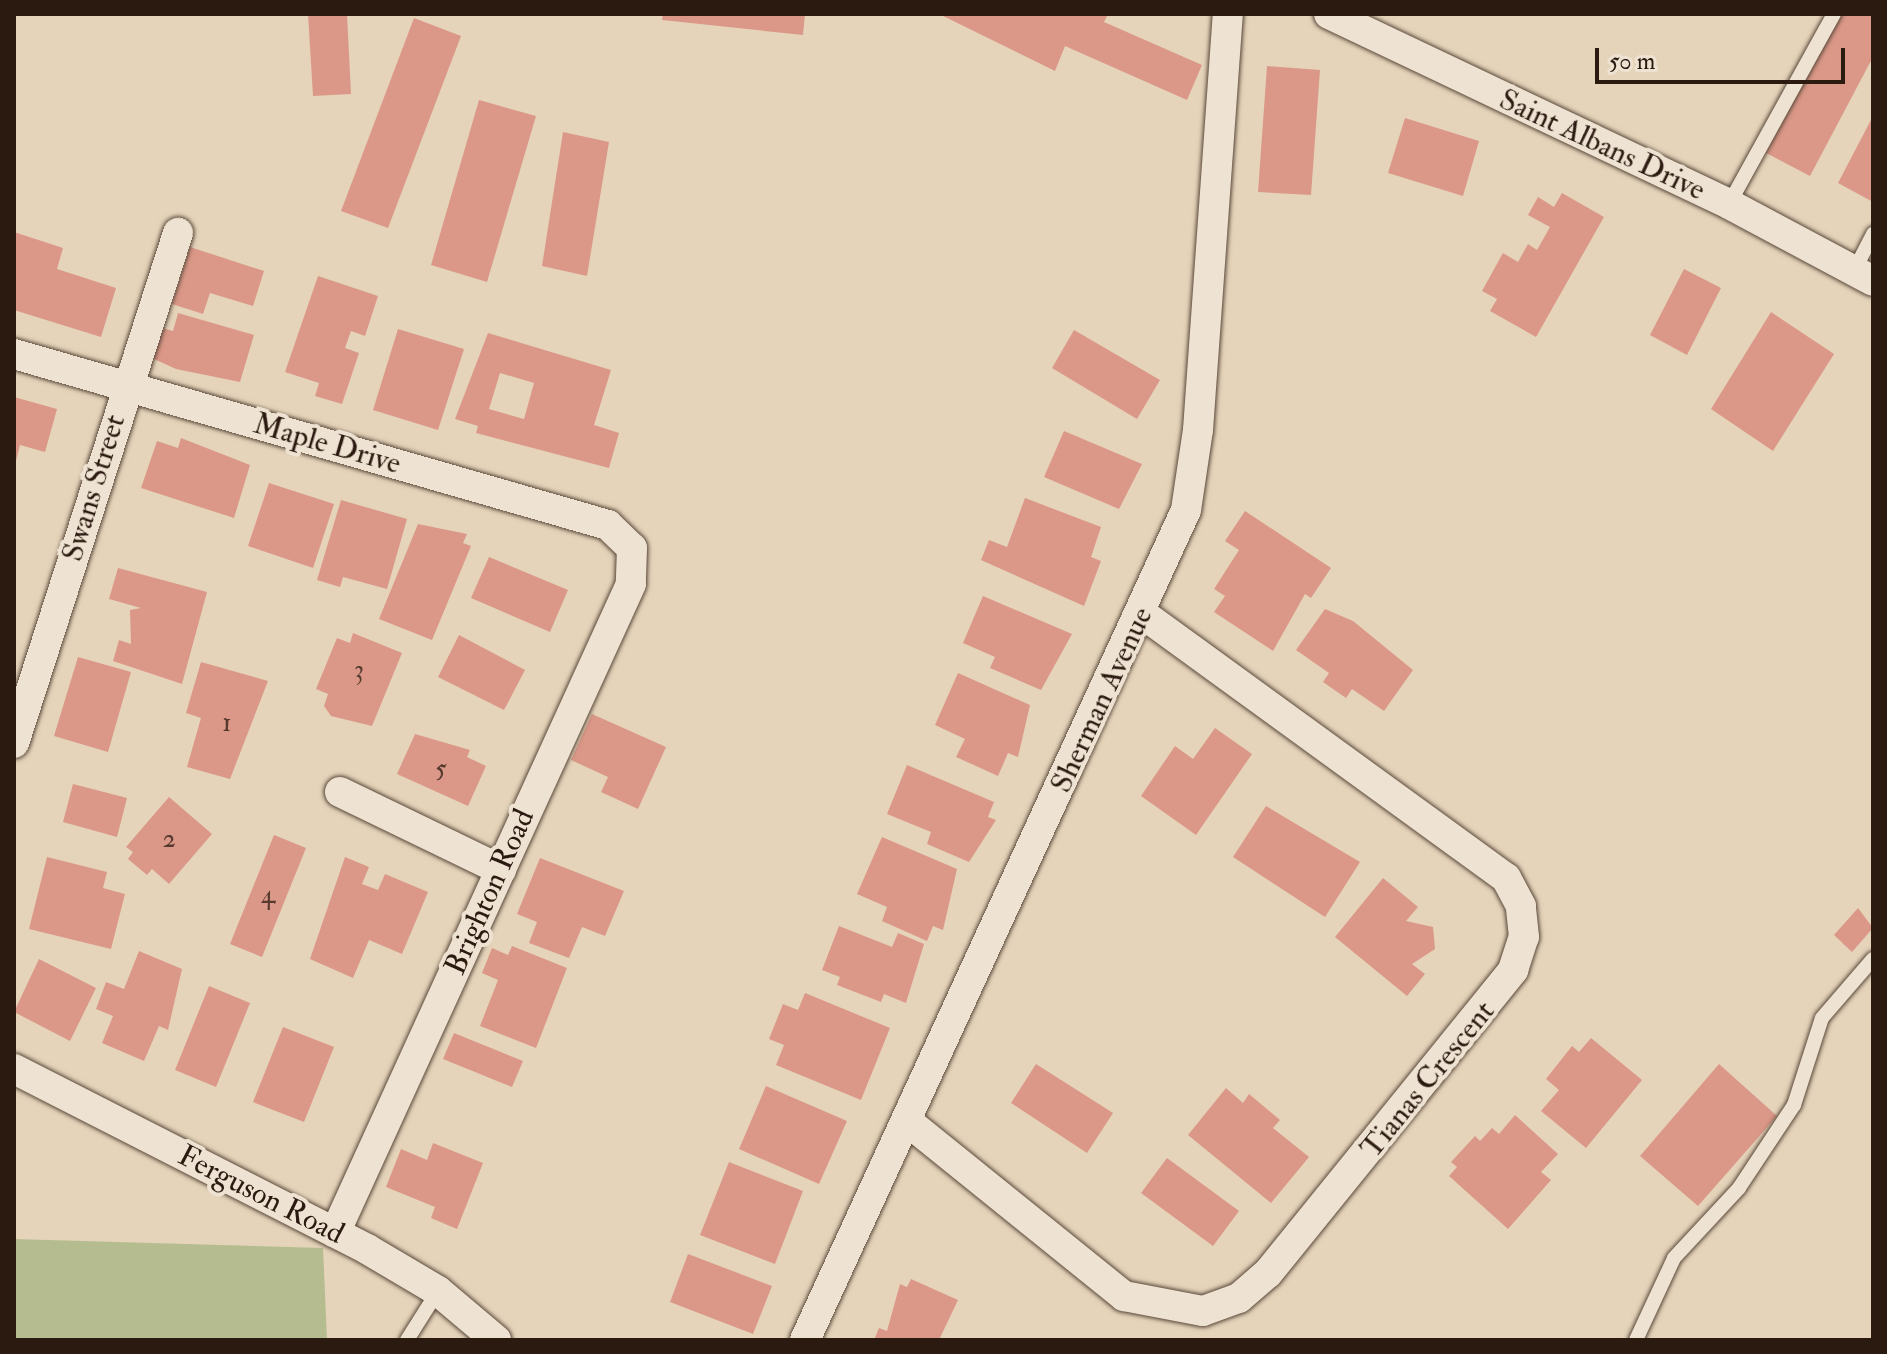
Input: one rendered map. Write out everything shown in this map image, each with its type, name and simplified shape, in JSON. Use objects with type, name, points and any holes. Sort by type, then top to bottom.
[{"type":"street","name":"Sherman Avenue","points":[[805,1340],[1142,614],[1193,480],[1228,14]]},
{"type":"street","name":"Saint Albans Drive","points":[[1329,14],[1729,204],[1863,276]]},
{"type":"street","name":"Swans Street","points":[[14,743],[125,386],[178,233]]},
{"type":"street","name":"Maple Drive","points":[[14,354],[608,525],[632,548]]},
{"type":"street","name":"Brighton Road","points":[[335,1233],[631,584],[632,548]]},
{"type":"street","name":"Tianas Crescent","points":[[907,1121],[1124,1296],[1203,1311],[1239,1298],[1268,1273],[1513,970],[1524,937],[1521,906],[1506,878],[1142,614]]},
{"type":"street","points":[[340,792],[501,870]]},
{"type":"street","name":"Ferguson Road","points":[[14,1069],[335,1233],[438,1291],[496,1340]]},
{"type":"lane","points":[[1729,204],[1834,14]]},
{"type":"lane","points":[[1863,276],[1873,234]]},
{"type":"lane","points":[[1636,1340],[1674,1258],[1739,1188],[1794,1105],[1822,1018],[1873,959]]},
{"type":"lane","points":[[407,1340],[438,1291]]},
{"type":"green space","points":[[14,1239],[323,1248],[327,1340],[14,1340]]},
{"type":"building","points":[[308,14],[347,14],[351,94],[313,96]]},
{"type":"building","points":[[663,14],[805,14],[803,35],[662,20]]},
{"type":"building","points":[[939,14],[1108,14],[1104,22],[1202,65],[1187,100],[1065,46],[1055,71]]},
{"type":"building","points":[[1839,14],[1873,14],[1873,57],[1810,176],[1766,153]]},
{"type":"building","points":[[414,18],[461,36],[388,228],[341,211]]},
{"type":"building","points":[[1267,66],[1320,70],[1311,195],[1258,192]]},
{"type":"building","points":[[479,100],[536,116],[487,282],[431,265]]},
{"type":"building","points":[[1873,116],[1873,202],[1838,183]]},
{"type":"building","points":[[1405,118],[1479,141],[1463,196],[1388,173]]},
{"type":"building","points":[[563,132],[609,142],[587,276],[542,266]]},
{"type":"building","points":[[1562,193],[1604,217],[1536,337],[1490,311],[1497,299],[1482,291],[1503,253],[1518,262],[1528,244],[1537,250],[1550,227],[1528,215],[1538,197],[1554,207]]},
{"type":"building","points":[[14,232],[63,248],[57,269],[116,288],[101,337],[14,310]]},
{"type":"building","points":[[190,247],[264,271],[253,306],[210,293],[203,314],[172,304]]},
{"type":"building","points":[[1684,269],[1721,288],[1687,355],[1650,335]]},
{"type":"building","points":[[318,276],[378,296],[365,336],[351,331],[345,348],[359,353],[342,404],[315,396],[319,383],[285,372]]},
{"type":"building","points":[[1771,312],[1834,354],[1773,451],[1711,409]]},
{"type":"building","points":[[178,313],[254,335],[240,382],[176,369],[143,354],[151,325],[173,331]]},
{"type":"building","points":[[398,329],[464,349],[438,430],[373,410]]},
{"type":"building","points":[[1074,330],[1160,380],[1137,419],[1052,368]]},
{"type":"building","points":[[488,333],[611,370],[594,425],[619,433],[609,468],[476,433],[478,426],[455,419]],"holes":[[[500,373],[534,383],[524,419],[489,409]]]},
{"type":"building","points":[[14,397],[57,409],[45,452],[20,445],[15,465]]},
{"type":"building","points":[[1064,431],[1142,464],[1119,509],[1044,477]]},
{"type":"building","points":[[181,438],[250,465],[234,518],[141,488],[157,441],[178,448]]},
{"type":"building","points":[[269,483],[334,504],[313,568],[248,546]]},
{"type":"building","points":[[1025,498],[1101,527],[1091,557],[1101,561],[1084,606],[981,560],[989,540],[1007,547]]},
{"type":"building","points":[[341,500],[407,519],[387,589],[343,577],[340,587],[317,580]]},
{"type":"building","points":[[1245,511],[1331,568],[1311,598],[1305,594],[1273,651],[1214,612],[1225,596],[1214,589],[1239,550],[1225,541]]},
{"type":"building","points":[[418,524],[467,534],[463,543],[471,546],[432,640],[379,619]]},
{"type":"building","points":[[489,557],[568,590],[550,632],[471,598]]},
{"type":"building","points":[[118,568],[207,592],[182,684],[113,661],[119,640],[131,644],[130,610],[141,608],[109,599]]},
{"type":"building","points":[[983,596],[1072,634],[1041,690],[990,668],[995,657],[963,643]]},
{"type":"building","points":[[1325,609],[1353,621],[1413,670],[1384,711],[1352,689],[1346,698],[1323,682],[1329,673],[1296,650]]},
{"type":"building","points":[[353,633],[402,653],[372,726],[331,716],[324,706],[328,694],[316,689],[337,638],[350,643]]},
{"type":"building","points":[[459,635],[525,670],[504,710],[438,677]]},
{"type":"building","points":[[78,657],[131,672],[108,752],[54,736]]},
{"type":"building","points":[[201,662],[268,681],[230,779],[187,767],[201,718],[186,713]]},
{"type":"building","points":[[958,673],[1030,705],[1018,757],[1008,753],[998,776],[956,757],[965,739],[935,725]]},
{"type":"building","points":[[592,714],[666,747],[638,809],[601,792],[608,777],[571,760]]},
{"type":"building","points":[[1215,728],[1252,754],[1196,835],[1141,796],[1175,746],[1193,759]]},
{"type":"building","points":[[415,734],[470,750],[467,757],[486,766],[468,806],[397,774]]},
{"type":"building","points":[[907,765],[994,802],[988,817],[996,820],[969,862],[927,844],[931,832],[887,814]]},
{"type":"building","points":[[73,784],[127,798],[117,837],[63,822]]},
{"type":"building","points":[[169,797],[212,834],[169,884],[152,869],[147,875],[128,859],[133,852],[126,847]]},
{"type":"building","points":[[1266,806],[1360,862],[1325,917],[1233,857]]},
{"type":"building","points":[[274,835],[306,848],[262,957],[230,944]]},
{"type":"building","points":[[882,837],[957,869],[943,930],[933,926],[927,941],[882,921],[887,907],[857,894]]},
{"type":"building","points":[[47,857],[107,872],[103,888],[125,894],[111,949],[29,929]]},
{"type":"building","points":[[345,857],[369,867],[362,884],[378,890],[385,874],[428,892],[402,954],[369,940],[353,978],[310,959]]},
{"type":"building","points":[[540,858],[624,891],[605,936],[582,927],[569,958],[529,943],[537,922],[517,914]]},
{"type":"building","points":[[1383,878],[1418,907],[1406,921],[1433,927],[1435,949],[1412,964],[1425,974],[1407,996],[1335,937]]},
{"type":"building","points":[[1858,908],[1873,928],[1852,952],[1834,935]]},
{"type":"building","points":[[839,926],[892,947],[898,933],[924,944],[906,1003],[884,994],[881,1002],[837,985],[840,977],[822,970]]},
{"type":"building","points":[[512,946],[567,968],[536,1048],[480,1026],[498,980],[482,973],[492,948],[508,955]]},
{"type":"building","points":[[139,951],[182,969],[168,1030],[159,1026],[144,1061],[102,1043],[113,1016],[96,1009],[106,982],[124,989]]},
{"type":"building","points":[[39,959],[96,988],[70,1041],[14,1012]]},
{"type":"building","points":[[209,986],[250,1003],[216,1087],[175,1070]]},
{"type":"building","points":[[805,993],[890,1028],[861,1100],[776,1065],[784,1045],[769,1039],[783,1004],[798,1010]]},
{"type":"building","points":[[283,1027],[334,1047],[304,1122],[253,1102]]},
{"type":"building","points":[[454,1033],[523,1061],[512,1087],[443,1059]]},
{"type":"building","points":[[1591,1038],[1642,1080],[1586,1148],[1541,1111],[1559,1090],[1546,1079],[1572,1046],[1579,1052]]},
{"type":"building","points":[[1036,1064],[1113,1113],[1087,1153],[1011,1103]]},
{"type":"building","points":[[1719,1064],[1777,1116],[1698,1206],[1640,1156]]},
{"type":"building","points":[[766,1086],[847,1121],[819,1184],[739,1149]]},
{"type":"building","points":[[1226,1088],[1243,1103],[1249,1094],[1280,1120],[1273,1128],[1309,1157],[1271,1203],[1188,1135]]},
{"type":"building","points":[[1515,1115],[1558,1154],[1541,1172],[1551,1180],[1508,1229],[1449,1176],[1457,1167],[1451,1162],[1475,1136],[1480,1141],[1492,1128],[1499,1134]]},
{"type":"building","points":[[433,1143],[483,1163],[457,1229],[431,1218],[435,1207],[386,1187],[401,1149],[427,1160]]},
{"type":"building","points":[[1167,1158],[1239,1211],[1213,1246],[1141,1193]]},
{"type":"building","points":[[729,1162],[803,1191],[775,1264],[700,1235]]},
{"type":"building","points":[[688,1254],[772,1286],[753,1334],[670,1302]]},
{"type":"building","points":[[911,1279],[958,1300],[939,1340],[874,1340],[879,1328],[887,1331],[900,1284],[907,1287]]}]
